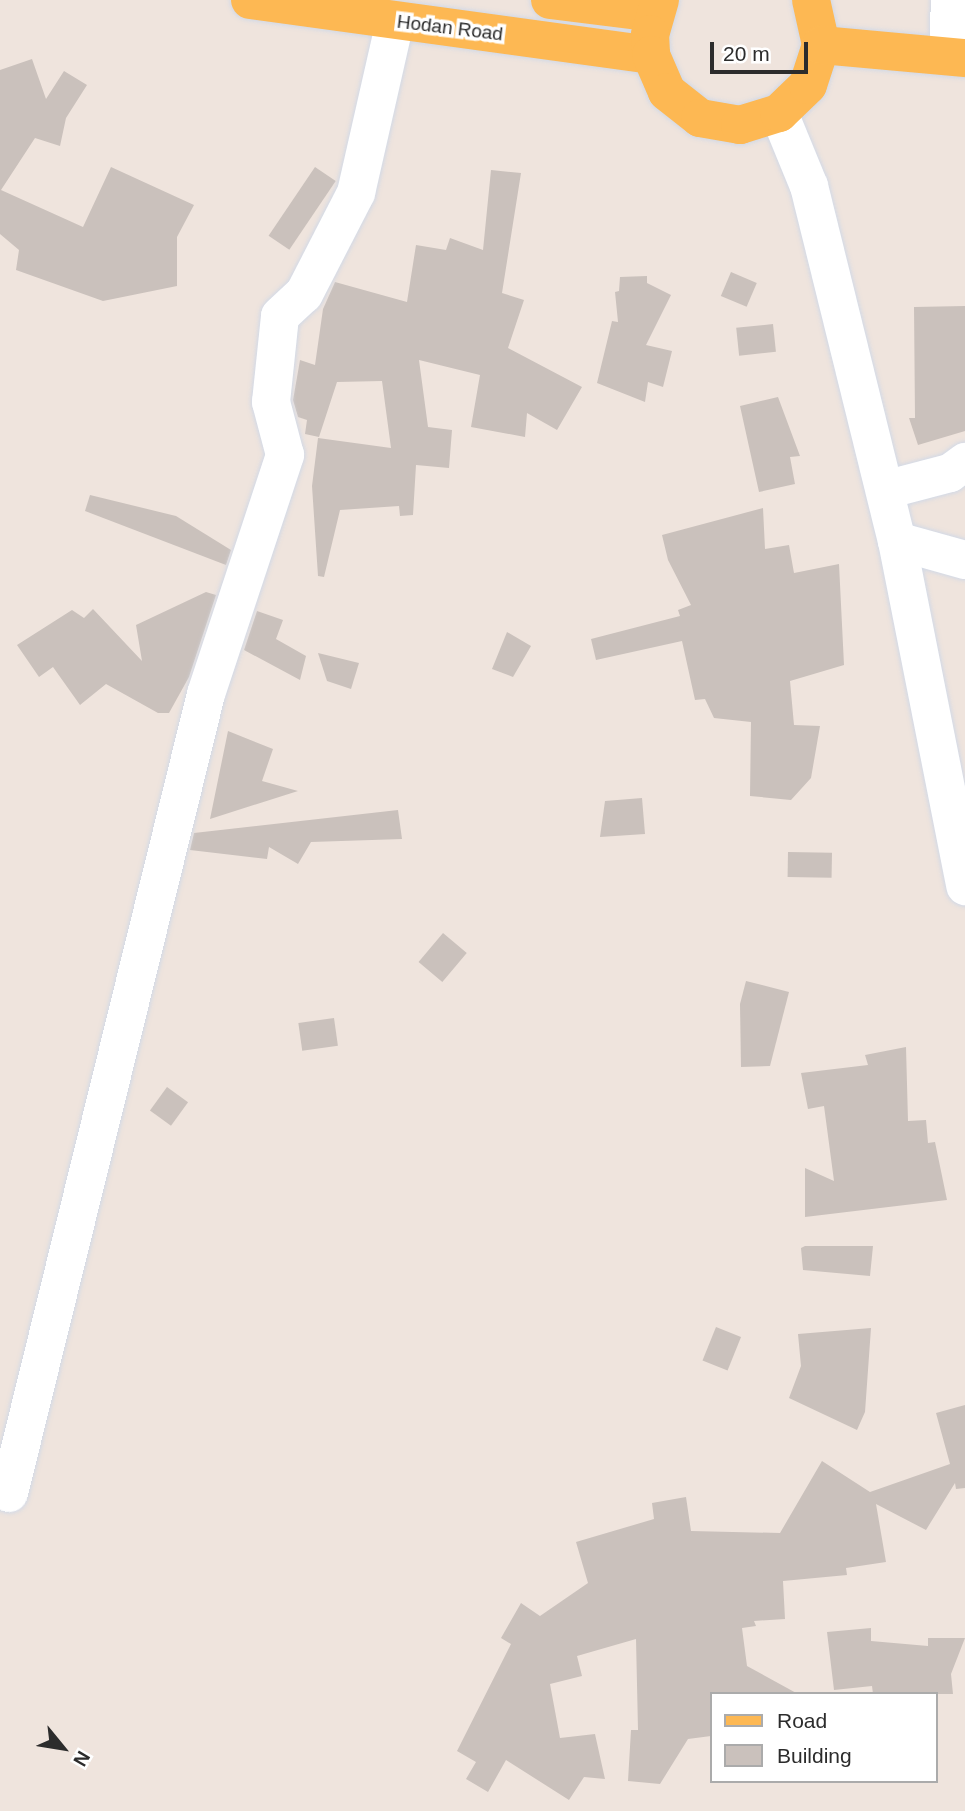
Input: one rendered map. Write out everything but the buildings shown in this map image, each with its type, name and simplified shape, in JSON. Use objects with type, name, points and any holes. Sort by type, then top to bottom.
[{"type":"main road","name":"Hodan Road","points":[[250,0],[651,55]]},
{"type":"main road","points":[[550,0],[657,7],[651,55],[667,92],[700,118],[740,125],[779,113],[808,85],[821,45],[811,0]]},
{"type":"main road","points":[[821,45],[957,57]]},
{"type":"street","points":[[950,0],[957,57]]},
{"type":"street","points":[[9,1493],[206,694],[285,455],[271,402],[274,342],[280,316],[304,294],[356,193],[395,21]]},
{"type":"street","points":[[779,113],[810,186],[885,490],[965,886]]},
{"type":"street","points":[[885,490],[950,473],[965,462]]},
{"type":"street","points":[[897,541],[965,560]]}]
